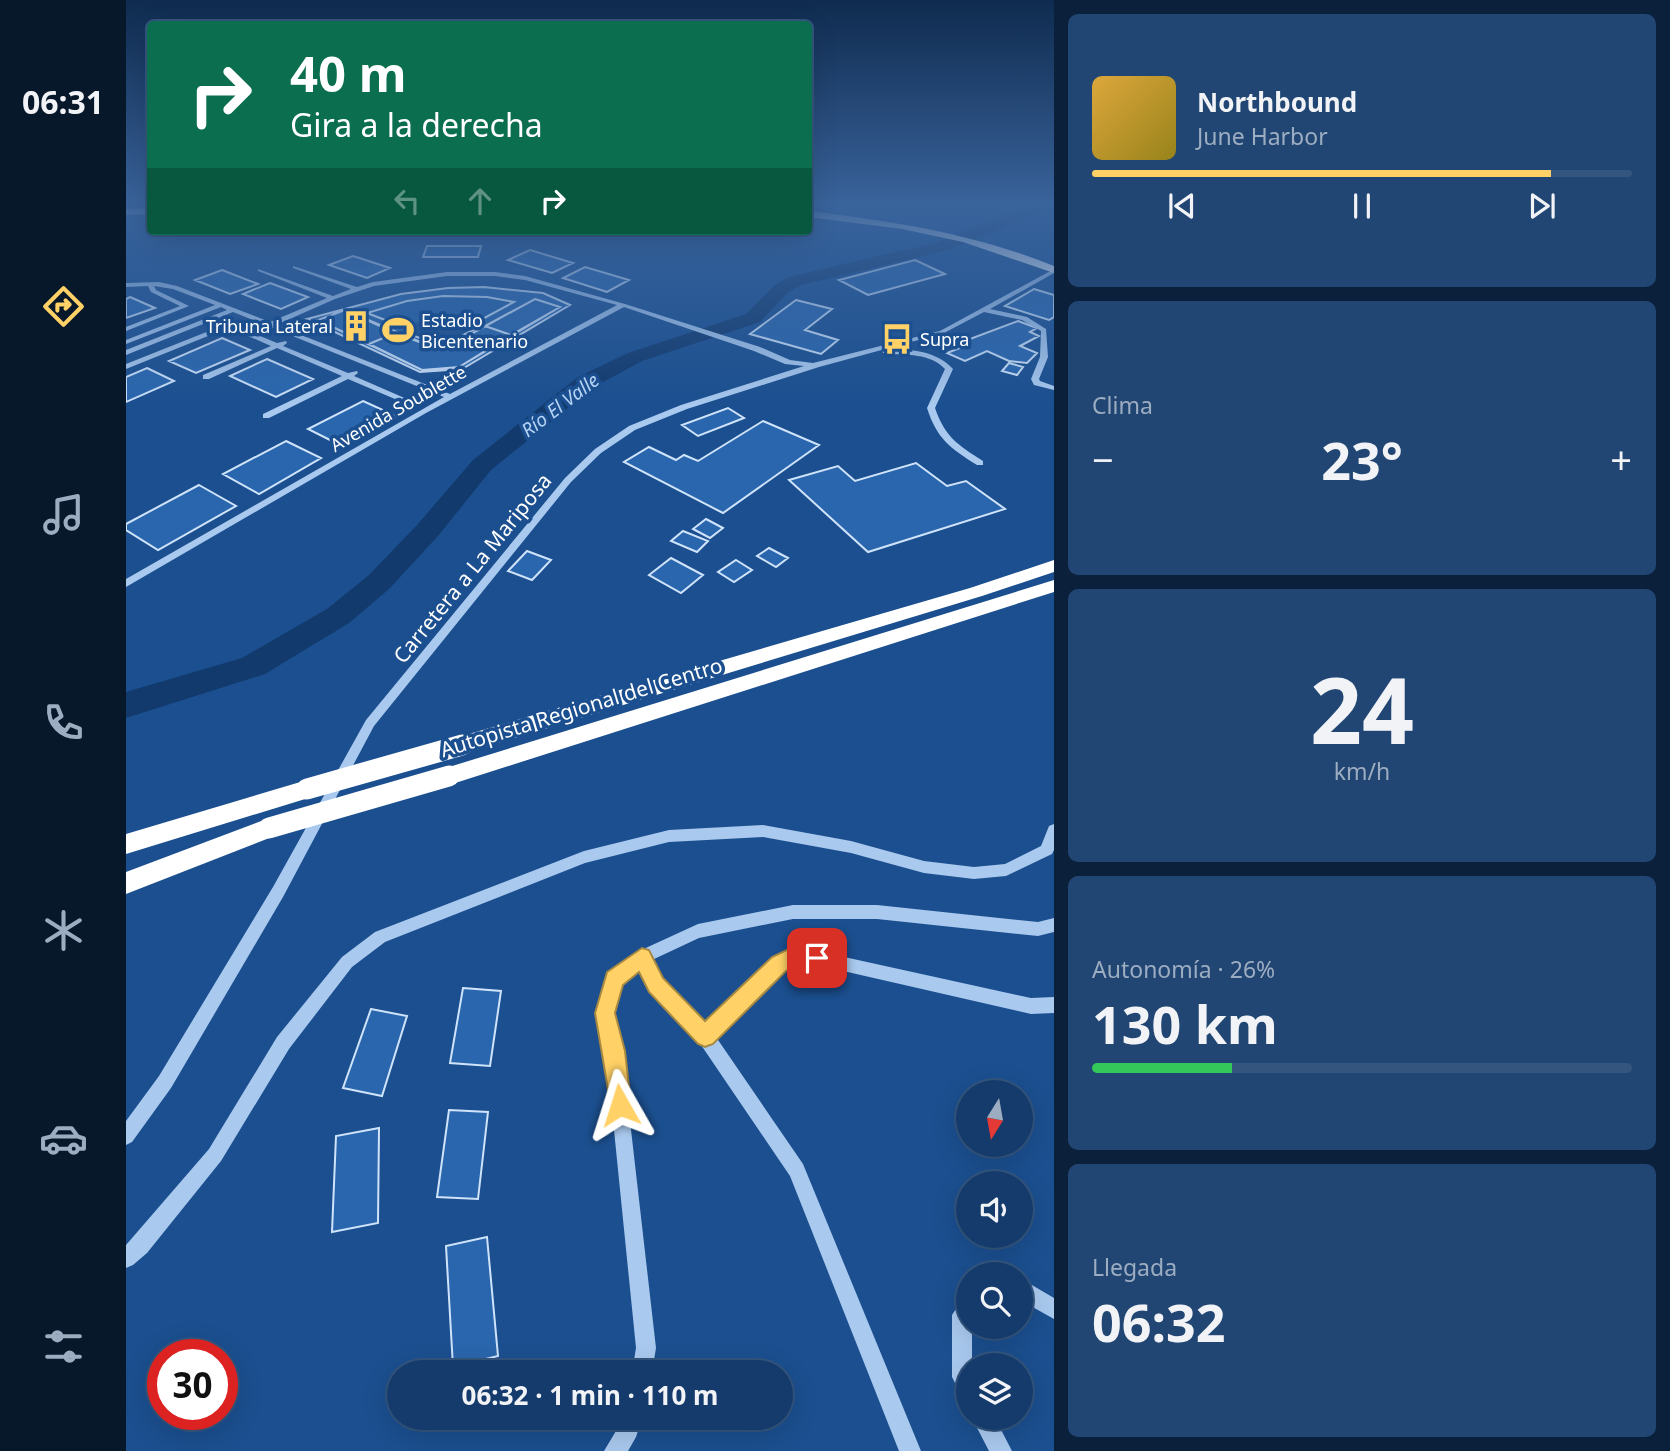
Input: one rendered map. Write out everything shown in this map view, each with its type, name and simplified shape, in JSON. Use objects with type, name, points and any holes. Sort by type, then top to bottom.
[{"type":"highway","name":"Autopista Regional del Centro","points":[[126,844],[976,592],[1054,566]]},
{"type":"highway","name":"Autopista Regional del Centro","points":[[126,883],[269,828],[449,776],[1054,586]]},
{"type":"street","points":[[262,271],[333,298]]},
{"type":"street","points":[[305,271],[356,289]]},
{"type":"street","name":"Carretera a La Mariposa","points":[[126,1136],[165,1082],[250,939],[370,723],[568,480],[598,451],[632,428],[695,403],[816,365],[934,335],[986,310],[1054,271]]},
{"type":"street","points":[[270,325],[356,289],[426,275],[495,274],[524,278],[623,305],[718,335],[788,362],[816,365]]},
{"type":"street","points":[[126,329],[186,306],[153,291],[150,284]]},
{"type":"street","points":[[126,285],[175,287],[449,396]]},
{"type":"street","points":[[126,342],[221,305]]},
{"type":"street","name":"Avenida Soublette","points":[[126,584],[449,396],[623,305]]},
{"type":"street","points":[[126,353],[233,310]]},
{"type":"street","points":[[986,310],[1021,317],[1038,324],[1044,330],[1044,357],[1035,379],[1037,383],[1054,388]]},
{"type":"street","points":[[126,367],[211,332],[233,327],[412,402]]},
{"type":"street","points":[[206,377],[297,336]]},
{"type":"street","points":[[871,351],[925,355],[944,363],[949,369],[931,408],[934,421],[946,441],[980,463]]},
{"type":"street","points":[[266,416],[371,365]]},
{"type":"street","points":[[126,1258],[140,1246],[215,1155],[283,1043],[347,962],[380,937],[584,857],[669,836],[763,831],[851,847],[923,867],[974,873],[1006,870],[1052,851],[1054,830]]},
{"type":"street","points":[[644,1360],[646,1348],[614,1051],[605,1013],[614,979],[642,957],[698,931],[793,912],[877,912],[1038,929],[1054,925]]},
{"type":"street","points":[[705,1037],[779,964],[795,956],[817,958],[1031,1006],[1054,1005]]},
{"type":"street","points":[[642,957],[656,985],[705,1037],[797,1170],[910,1451]]},
{"type":"street","points":[[1033,1296],[1054,1310]]},
{"type":"street","points":[[615,1451],[627,1430]]},
{"type":"street","points":[[990,1430],[1001,1451]]},
{"type":"shaded area","points":[[443,296],[487,297],[514,302],[475,323],[454,316],[440,315],[426,318],[406,328],[367,313],[407,301]]},
{"type":"building","points":[[224,271],[258,284],[230,294],[195,280]]},
{"type":"building","points":[[346,271],[384,271],[367,278]]},
{"type":"building","points":[[578,271],[598,271],[629,280],[607,292],[563,278]]},
{"type":"building","points":[[874,271],[938,271],[945,274],[868,295],[839,280]]},
{"type":"building","points":[[270,283],[308,297],[281,309],[243,294]]},
{"type":"building","name":"Estadio Bicentenario","points":[[484,287],[543,293],[570,305],[462,369],[420,372],[307,319],[401,294]],"holes":[[[443,296],[487,297],[514,302],[475,323],[477,328],[450,342],[435,343],[405,333],[406,328],[367,313],[407,301]],[[535,299],[560,307],[459,367],[422,370],[318,320],[345,310],[430,346],[453,344]]]},
{"type":"building","points":[[1034,289],[1054,295],[1054,317],[1049,320],[1005,306]]},
{"type":"building","points":[[130,297],[155,308],[126,318],[126,299]]},
{"type":"building","points":[[535,299],[560,307],[511,335],[485,326]]},
{"type":"building","points":[[796,300],[832,309],[805,330],[838,340],[821,354],[750,334]]},
{"type":"building","name":"Tribuna Lateral","points":[[345,310],[395,333],[369,344],[318,320]]},
{"type":"building","points":[[1018,321],[1037,328],[1030,332],[1039,336],[1020,346],[1037,353],[1027,363],[1009,361],[987,351],[965,361],[947,353],[967,345],[962,342]]},
{"type":"building","points":[[485,326],[511,335],[459,367],[422,370],[369,344],[395,333],[430,346],[453,344]]},
{"type":"building","points":[[222,338],[250,350],[196,373],[169,361]]},
{"type":"building","points":[[267,359],[313,379],[276,397],[230,376]]},
{"type":"building","points":[[1009,363],[1023,367],[1017,375],[1002,371]]},
{"type":"building","points":[[147,368],[174,381],[126,402],[126,377]]},
{"type":"building","points":[[363,401],[396,416],[342,446],[308,429]]},
{"type":"building","points":[[728,408],[744,418],[698,436],[682,425]]},
{"type":"building","points":[[763,421],[819,445],[723,513],[624,462],[649,447],[676,460],[684,455],[698,461]]},
{"type":"building","points":[[286,441],[321,458],[259,494],[223,474]]},
{"type":"building","points":[[916,463],[947,486],[966,481],[1005,509],[868,552],[789,480],[838,466],[855,481]]},
{"type":"building","points":[[199,485],[236,506],[158,550],[126,530],[126,524]]},
{"type":"building","points":[[706,519],[723,528],[710,538],[693,529]]},
{"type":"building","points":[[683,531],[708,541],[697,552],[671,541]]},
{"type":"building","points":[[769,548],[788,558],[776,567],[757,556]]},
{"type":"building","points":[[527,551],[551,560],[532,580],[508,571]]},
{"type":"building","points":[[671,558],[703,575],[681,593],[649,575]]},
{"type":"building","points":[[736,560],[752,570],[734,582],[718,572]]},
{"type":"building","points":[[463,988],[501,991],[490,1066],[450,1063]]},
{"type":"building","points":[[371,1009],[407,1016],[382,1096],[343,1088]]},
{"type":"building","points":[[449,1110],[488,1112],[478,1199],[437,1197]]},
{"type":"building","points":[[379,1128],[378,1223],[332,1232],[336,1136]]},
{"type":"building","points":[[487,1237],[498,1356],[482,1360],[453,1360],[446,1246]]},
{"type":"waterway","name":"Río El Valle","points":[[126,705],[253,666],[338,616],[379,582],[428,530],[482,465],[586,382],[635,357],[753,318],[781,289],[795,281],[838,271]]},
{"type":"place","name":"Tribuna Lateral","points":[[356,326]]},
{"type":"place","name":"Estadio Bicentenario","points":[[398,330]]},
{"type":"place","name":"Supra","points":[[897,339]]},
{"type":"route","points":[[620,1105],[614,1051],[605,1013],[614,979],[642,957],[656,985],[705,1037],[779,964],[795,956],[817,958]]}]
